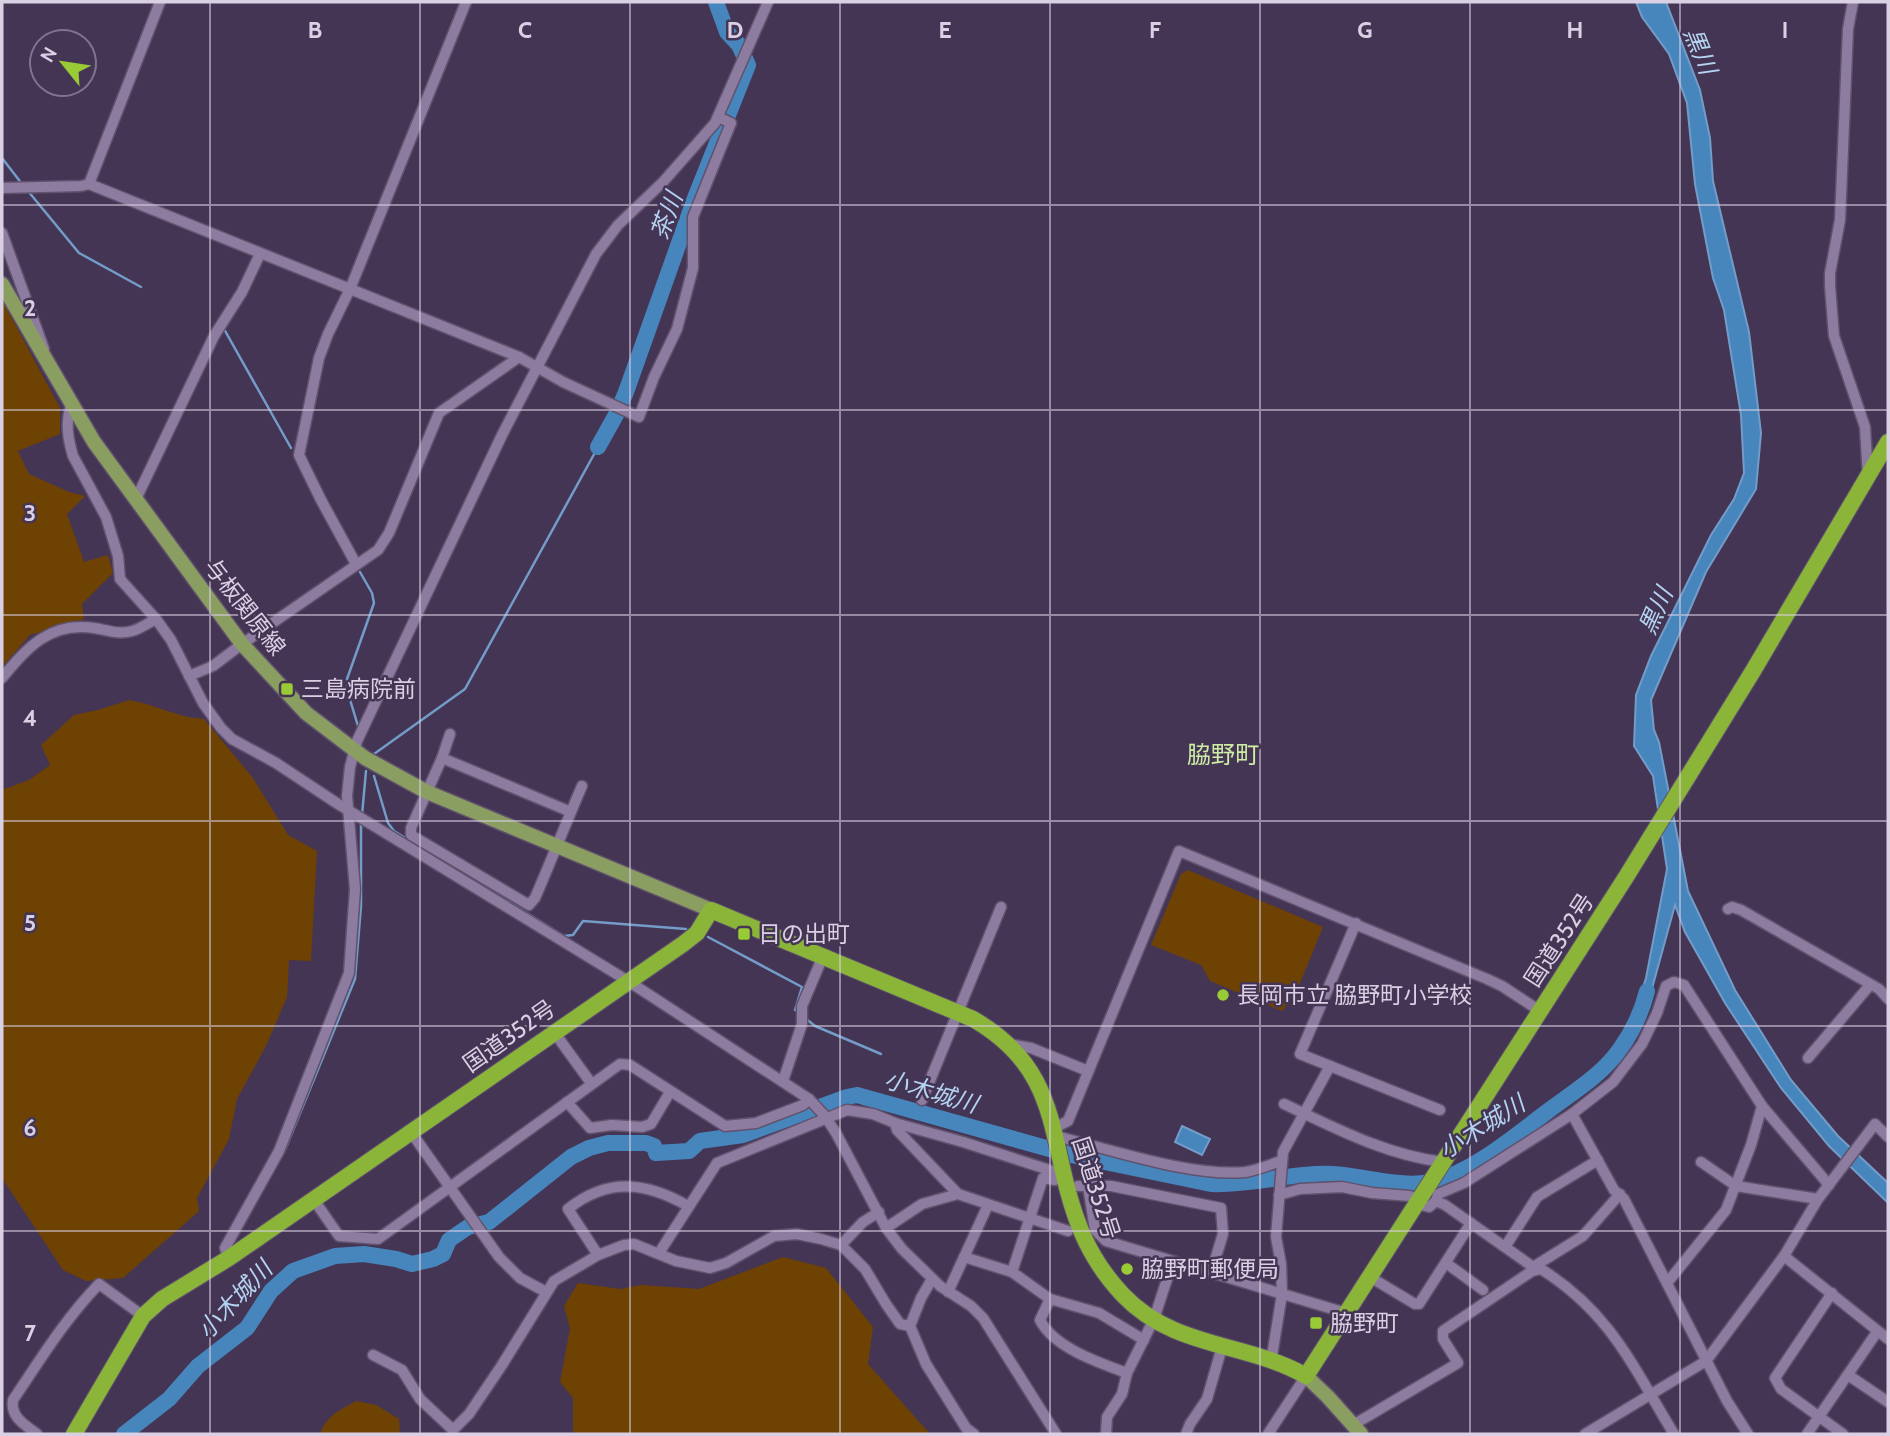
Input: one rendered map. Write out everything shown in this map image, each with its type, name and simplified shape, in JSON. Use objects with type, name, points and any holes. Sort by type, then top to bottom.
[{"type":"highway","name":"国道352号","points":[[74,1434],[143,1316],[162,1299],[229,1258],[314,1200],[696,933],[711,911],[958,1013],[985,1026],[1009,1044],[1037,1081],[1070,1180],[1082,1231],[1096,1259],[1124,1296],[1154,1319],[1189,1337],[1272,1362],[1306,1376],[1423,1200],[1441,1165],[1689,776],[1888,442]]},
{"type":"main road","name":"与板関原線","points":[[2,285],[94,442],[242,644],[306,713],[354,750],[427,792],[711,911]]},
{"type":"main road","points":[[1306,1376],[1328,1396],[1357,1430]]},
{"type":"street","points":[[89,184],[160,2]]},
{"type":"street","points":[[356,564],[299,455],[319,358],[350,289],[466,2]]},
{"type":"street","points":[[229,1258],[225,1248],[279,1151],[347,981],[352,962],[355,889],[347,796],[354,750],[397,652],[536,367],[596,254],[618,225],[709,131],[718,117],[768,2]]},
{"type":"street","points":[[1853,2],[1848,29],[1840,220],[1830,286],[1834,336],[1866,428],[1868,477]]},
{"type":"street","points":[[2,188],[89,184],[519,357],[639,417],[677,328],[691,279],[693,217],[731,123],[718,117]]},
{"type":"street","points":[[2,233],[43,341],[48,365]]},
{"type":"street","points":[[136,499],[214,336],[242,292],[260,254]]},
{"type":"street","points":[[189,676],[213,666],[383,545],[439,413],[519,357]]},
{"type":"street","points":[[71,406],[67,429],[73,456],[106,517],[118,556],[120,579],[171,640],[203,703],[232,739],[276,763],[628,981],[811,1101],[826,1117],[886,1228],[902,1249],[932,1279],[971,1306],[983,1318],[1056,1434]]},
{"type":"street","points":[[2,678],[29,646],[42,636],[76,628],[112,633],[126,632],[156,619]]},
{"type":"street","points":[[450,734],[411,828],[411,835],[526,904],[533,903],[582,786]]},
{"type":"street","points":[[442,758],[571,812]]},
{"type":"street","points":[[1281,1163],[1248,1171],[1218,1172],[1170,1164],[1056,1135],[1068,1121],[1178,851],[1502,986],[1540,1011]]},
{"type":"street","points":[[922,1100],[1001,907]]},
{"type":"street","points":[[1728,909],[1732,907],[1741,910],[1882,992],[1888,999]]},
{"type":"street","points":[[1356,923],[1300,1054],[1440,1110]]},
{"type":"street","points":[[783,1082],[802,1024],[802,1006],[823,956]]},
{"type":"street","points":[[1423,1200],[1464,1183],[1572,1114],[1613,1082],[1626,1068],[1652,1024],[1666,986],[1674,982],[1684,985],[1762,1106],[1830,1183]]},
{"type":"street","points":[[1808,1058],[1870,985]]},
{"type":"street","points":[[554,1032],[592,1083]]},
{"type":"street","points":[[1009,1044],[1031,1048],[1088,1071]]},
{"type":"street","points":[[314,1200],[339,1236],[378,1239],[592,1083],[616,1066],[625,1064],[725,1126],[757,1123],[811,1101]]},
{"type":"street","points":[[1272,1362],[1282,1294],[1281,1264],[1276,1237],[1283,1152],[1330,1066]]},
{"type":"street","points":[[567,1102],[590,1128],[612,1125],[642,1127],[651,1124],[670,1092]]},
{"type":"street","points":[[1284,1104],[1403,1156],[1441,1165]]},
{"type":"street","points":[[1667,1283],[1726,1209],[1737,1186],[1762,1106]]},
{"type":"street","points":[[660,1253],[712,1168],[724,1158],[751,1150],[826,1117],[854,1110],[964,1142],[1070,1180],[1102,1242],[1346,1313]]},
{"type":"street","points":[[1572,1114],[1614,1190],[1620,1194],[1706,1361],[1748,1434]]},
{"type":"street","points":[[895,1123],[897,1130],[958,1194],[1068,1231]]},
{"type":"street","points":[[1584,1434],[1597,1431],[1706,1361],[1784,1256],[1818,1199],[1875,1124],[1888,1137]]},
{"type":"street","points":[[411,1132],[469,1217],[509,1268],[520,1278],[546,1293]]},
{"type":"street","points":[[1505,1247],[1537,1196],[1598,1160]]},
{"type":"street","points":[[1701,1162],[1737,1186],[1818,1199]]},
{"type":"street","points":[[1012,1272],[1043,1178],[1111,1186],[1220,1208],[1223,1234],[1211,1273]]},
{"type":"street","points":[[598,1255],[568,1209],[584,1196],[610,1188],[634,1186],[668,1194],[688,1206]]},
{"type":"street","points":[[1279,1193],[1342,1187],[1410,1196],[1445,1205],[1569,1289],[1608,1326],[1674,1434]]},
{"type":"street","points":[[886,1228],[922,1204],[958,1194]]},
{"type":"street","points":[[1357,1430],[1458,1363],[1443,1339],[1443,1331],[1532,1266],[1583,1236],[1620,1194]]},
{"type":"street","points":[[948,1292],[988,1205]]},
{"type":"street","points":[[841,1245],[863,1222],[879,1212]]},
{"type":"street","points":[[1370,1277],[1419,1304],[1471,1223]]},
{"type":"street","points":[[373,1354],[402,1370],[420,1399],[453,1430],[469,1414],[554,1280],[598,1255],[624,1245],[634,1244],[676,1261],[710,1268],[726,1263],[757,1243],[783,1234],[841,1245],[865,1269],[900,1324],[910,1326]]},
{"type":"street","points":[[1784,1256],[1888,1339]]},
{"type":"street","points":[[964,1257],[1012,1272],[1050,1299],[1099,1313],[1144,1340]]},
{"type":"street","points":[[1106,1434],[1107,1418],[1122,1394],[1127,1373],[1154,1319],[1173,1261]]},
{"type":"street","points":[[1446,1263],[1483,1290]]},
{"type":"street","points":[[932,1279],[910,1326],[926,1364],[966,1428],[974,1434]]},
{"type":"street","points":[[37,1434],[15,1415],[11,1406],[64,1322],[78,1306],[99,1284],[143,1316]]},
{"type":"street","points":[[1832,1293],[1775,1378],[1781,1389],[1843,1434]]},
{"type":"street","points":[[1050,1299],[1040,1320],[1048,1330],[1067,1348],[1127,1373]]},
{"type":"street","points":[[1807,1434],[1877,1332]]},
{"type":"street","points":[[1186,1434],[1206,1399],[1222,1347]]},
{"type":"street","points":[[1847,1375],[1888,1402]]},
{"type":"street","points":[[1268,1434],[1306,1376]]},
{"type":"shaded area","points":[[2,300],[60,408],[60,434],[18,451],[29,474],[69,492],[85,496],[67,514],[84,562],[108,555],[113,573],[82,604],[84,619],[30,635],[2,667]]},
{"type":"shaded area","points":[[129,700],[204,719],[253,778],[288,835],[317,851],[311,961],[289,960],[287,997],[266,1046],[237,1099],[229,1139],[197,1198],[199,1211],[123,1278],[86,1281],[63,1270],[2,1178],[2,790],[29,780],[50,765],[41,745],[74,715]]},
{"type":"shaded area","points":[[1188,870],[1323,927],[1296,993],[1282,1011],[1210,981],[1201,965],[1151,945],[1181,874]]},
{"type":"shaded area","points":[[783,1257],[826,1268],[873,1327],[868,1364],[930,1434],[577,1434],[573,1431],[573,1398],[560,1382],[570,1329],[564,1306],[578,1283],[620,1289],[641,1285],[699,1289]]},
{"type":"shaded area","points":[[356,1401],[376,1405],[399,1419],[400,1434],[320,1434],[330,1418]]},
{"type":"water","points":[[1636,2],[1666,2],[1700,90],[1710,138],[1713,181],[1749,332],[1761,433],[1756,489],[1706,572],[1651,700],[1654,730],[1659,742],[1688,891],[1735,990],[1791,1080],[1838,1136],[1888,1183],[1888,1203],[1829,1146],[1781,1088],[1725,1003],[1685,932],[1675,905],[1645,1014],[1636,1009],[1646,978],[1667,869],[1653,776],[1634,746],[1636,695],[1651,656],[1711,535],[1734,499],[1744,473],[1741,415],[1724,310],[1713,278],[1695,184],[1687,103],[1669,54],[1642,17]]},
{"type":"water","points":[[1182,1126],[1210,1139],[1202,1155],[1175,1142]]},
{"type":"waterway","name":"茶川","points":[[598,447],[626,392],[695,198],[748,65],[739,45],[727,32],[716,2]]},
{"type":"waterway","points":[[2,158],[22,184]]},
{"type":"waterway","points":[[28,191],[79,253],[141,287]]},
{"type":"waterway","points":[[224,329],[291,448]]},
{"type":"waterway","points":[[374,754],[465,689],[598,447]]},
{"type":"waterway","points":[[358,726],[348,693],[347,679],[374,603],[372,593],[360,572]]},
{"type":"waterway","points":[[362,815],[366,771]]},
{"type":"waterway","points":[[374,776],[388,823],[394,831],[564,936],[573,935],[583,921],[686,929]]},
{"type":"waterway","points":[[285,1150],[355,979],[361,906],[361,821]]},
{"type":"waterway","points":[[708,937],[802,987],[795,1010],[797,1011]]},
{"type":"waterway","name":"小木城川","points":[[124,1434],[169,1399],[198,1366],[247,1328],[271,1291],[293,1271],[335,1256],[364,1254],[412,1264],[433,1259],[443,1254],[449,1240],[468,1227],[489,1222],[571,1157],[589,1148],[608,1143],[646,1143],[654,1146],[656,1153],[689,1151],[700,1141],[743,1135],[857,1095],[1071,1155],[1211,1184],[1318,1174],[1347,1175],[1389,1182],[1432,1182],[1459,1172],[1485,1157],[1596,1075],[1613,1058],[1629,1035],[1647,991]]},
{"type":"waterway","points":[[805,1018],[815,1026],[881,1054]]},
{"type":"place","name":"三島病院前","points":[[287,689]]},
{"type":"place","name":"日の出町","points":[[744,934]]},
{"type":"place","name":"長岡市立 脇野町小学校","points":[[1223,995]]},
{"type":"place","name":"脇野町郵便局","points":[[1127,1269]]},
{"type":"place","name":"脇野町","points":[[1316,1323]]},
{"type":"district","name":"脇野町","points":[[1223,755]]},
{"type":"water label","name":"黒川","points":[[1700,51]]},
{"type":"water label","name":"黒川","points":[[1656,611]]}]
